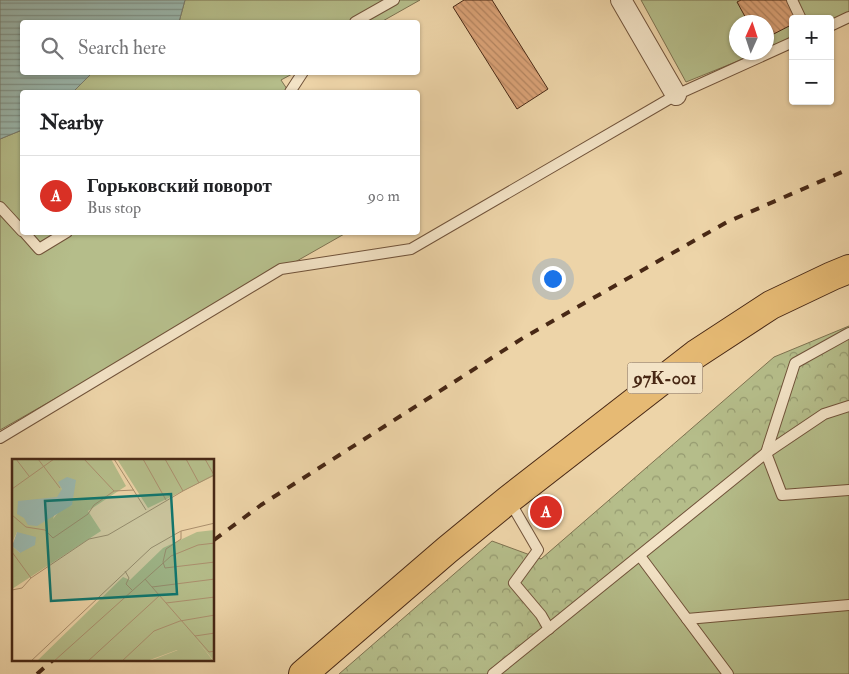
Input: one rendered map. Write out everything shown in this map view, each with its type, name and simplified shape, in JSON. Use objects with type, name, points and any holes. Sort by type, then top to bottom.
[{"type":"main road","name":"97К-001","points":[[303,674],[508,500],[696,354],[771,305],[849,269]]},
{"type":"street","points":[[621,0],[676,95]]},
{"type":"lane","points":[[359,20],[394,0]]},
{"type":"lane","points":[[792,0],[799,15]]},
{"type":"lane","points":[[834,24],[849,17]]},
{"type":"lane","points":[[0,438],[281,269],[411,249],[676,95],[789,44]]},
{"type":"lane","points":[[291,90],[301,75]]},
{"type":"lane","points":[[0,207],[20,229]]},
{"type":"lane","points":[[26,235],[39,249],[62,235]]},
{"type":"lane","points":[[849,333],[795,363],[766,453],[782,495],[849,490]]},
{"type":"lane","points":[[493,674],[766,453],[824,414],[849,406]]},
{"type":"lane","points":[[508,500],[538,550],[514,583],[541,615],[548,629]]},
{"type":"lane","points":[[640,556],[728,674]]},
{"type":"lane","points":[[687,619],[849,604]]},
{"type":"green space","points":[[185,0],[420,0],[385,20],[180,20]]},
{"type":"green space","points":[[641,0],[849,0],[849,15],[834,21],[834,15],[789,15],[789,40],[774,46],[774,15],[729,15],[729,60],[741,60],[686,82]]},
{"type":"green space","points":[[90,75],[290,75],[281,80],[288,90],[75,90]]},
{"type":"green space","points":[[20,131],[20,235],[342,235],[0,430],[0,139]]},
{"type":"green space","points":[[849,326],[849,406],[493,674],[339,674],[492,541],[541,559],[774,357]]},
{"type":"green space","points":[[849,406],[849,674],[493,674],[640,556],[824,414]]},
{"type":"water","points":[[0,0],[185,0],[180,20],[20,20],[20,75],[90,75],[75,90],[20,90],[20,131],[0,139]]},
{"type":"building","points":[[464,0],[492,0],[548,89],[517,109],[453,7]]},
{"type":"building","points":[[741,0],[787,0],[795,15],[789,15],[789,26],[774,34],[774,15],[744,15],[737,2]]},
{"type":"railway","points":[[215,539],[261,505],[523,338],[727,222],[849,169]]},
{"type":"railway","points":[[37,674],[51,662]]},
{"type":"place","name":"Горьковский поворот","points":[[546,512]]}]
